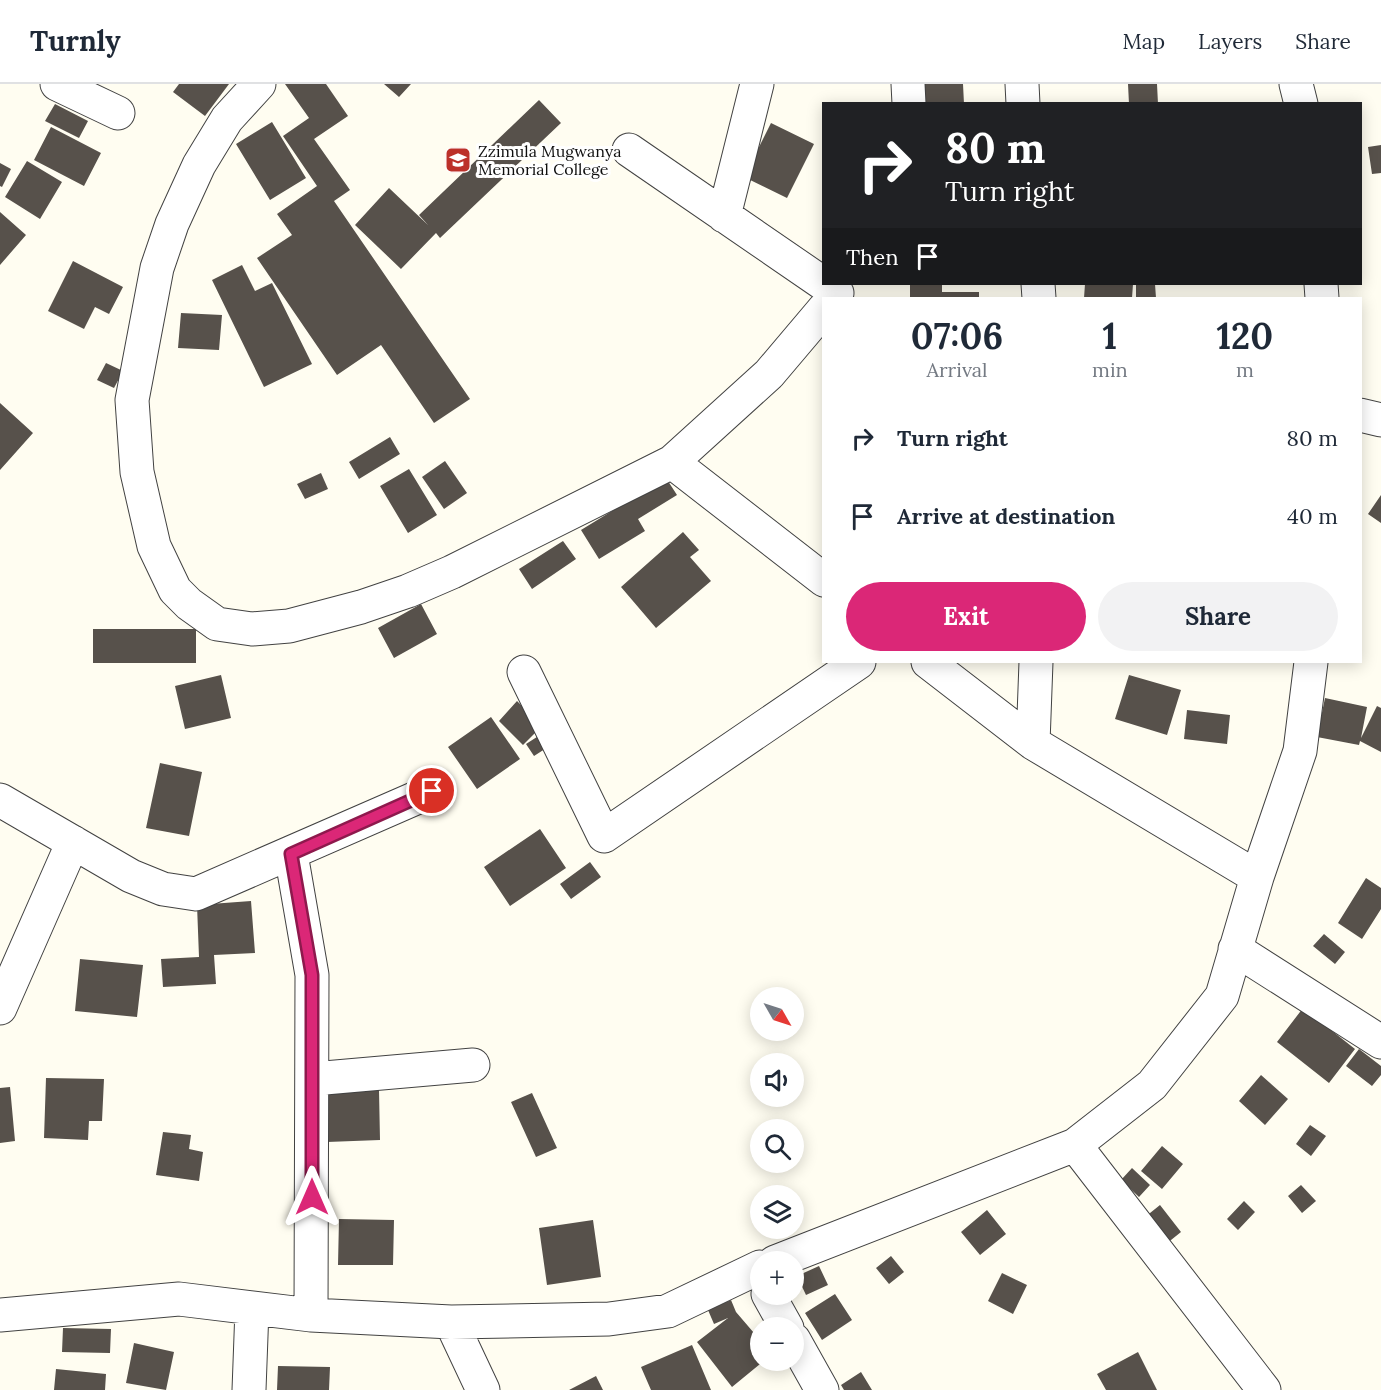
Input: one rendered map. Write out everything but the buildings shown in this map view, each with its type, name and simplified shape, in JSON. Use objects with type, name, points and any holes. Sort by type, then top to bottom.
[{"type":"street","points":[[57,84],[118,113]]},
{"type":"street","points":[[259,84],[221,128],[199,165],[172,224],[154,279],[132,400],[137,472],[154,546],[175,590],[189,604],[217,624],[252,629],[289,626],[361,607],[452,572],[672,462],[769,374],[822,310]]},
{"type":"street","points":[[724,216],[758,84]]},
{"type":"street","points":[[908,84],[909,102]]},
{"type":"street","points":[[1022,84],[1023,102]]},
{"type":"street","points":[[1296,84],[1300,102]]},
{"type":"street","points":[[629,150],[834,296]]},
{"type":"street","points":[[1362,415],[1381,420]]},
{"type":"street","points":[[672,462],[822,578]]},
{"type":"street","points":[[524,672],[604,836],[858,663]]},
{"type":"street","points":[[929,663],[1033,743],[1257,877]]},
{"type":"street","points":[[1033,743],[1036,663]]},
{"type":"street","points":[[804,1258],[1075,1145],[1152,1085],[1222,996],[1257,877],[1300,751],[1311,663]]},
{"type":"street","points":[[0,800],[130,876],[163,889],[196,894],[432,791]]},
{"type":"street","points":[[0,1008],[73,842]]},
{"type":"street","points":[[291,854],[312,975],[311,1315]]},
{"type":"street","points":[[1235,949],[1381,1042]]},
{"type":"street","points":[[313,1079],[472,1065]]},
{"type":"street","points":[[1075,1145],[1264,1390]]},
{"type":"street","points":[[0,1316],[179,1299],[311,1315],[451,1322],[609,1320],[668,1311],[750,1280]]},
{"type":"street","points":[[249,1390],[252,1309]]},
{"type":"street","points":[[451,1322],[483,1390]]},
{"type":"street","points":[[804,1358],[822,1390]]},
{"type":"place","name":"Zzimula Mugwanya Memorial College","points":[[458,160]]},
{"type":"route","points":[[312,1197],[312,975],[291,854],[432,791]]}]
